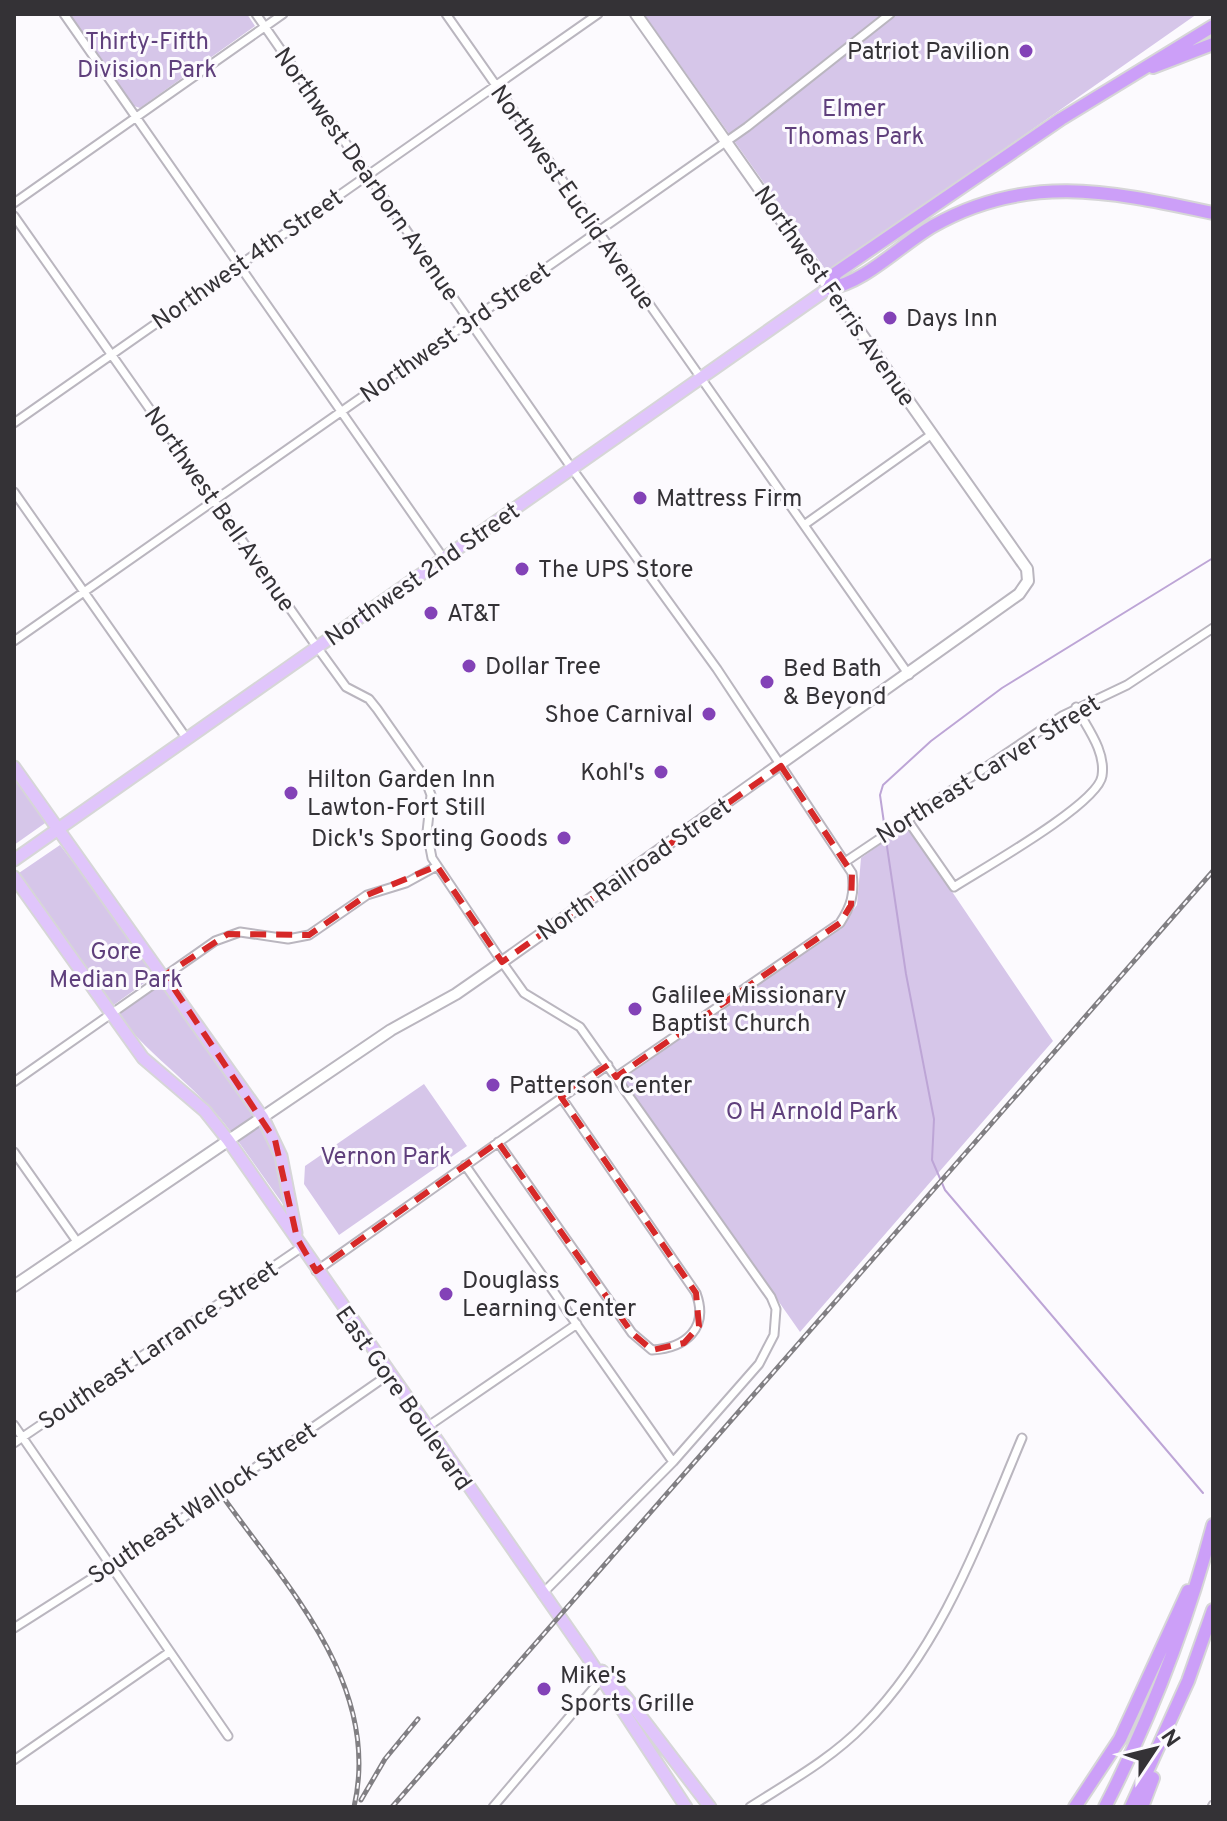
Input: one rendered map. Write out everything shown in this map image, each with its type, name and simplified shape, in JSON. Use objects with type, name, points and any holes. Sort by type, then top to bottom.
[{"type":"highway","points":[[1213,26],[1112,86],[836,273],[829,288],[844,287],[920,234],[962,211],[1028,193],[1105,191],[1213,213]]},
{"type":"highway","points":[[1112,86],[1213,44]]},
{"type":"highway","points":[[1105,1807],[1155,1701],[1213,1525]]},
{"type":"highway","points":[[1075,1807],[1120,1739],[1161,1644],[1203,1562]]},
{"type":"highway","points":[[1142,1807],[1213,1610]]},
{"type":"highway","points":[[1131,1807],[1188,1681]]},
{"type":"main road","name":"Northwest 2nd Street","points":[[14,860],[829,288]]},
{"type":"main road","points":[[14,767],[165,975],[263,1118],[281,1156],[300,1242]]},
{"type":"main road","name":"East Gore Boulevard","points":[[14,877],[143,1058],[205,1111],[228,1140],[425,1428],[603,1677],[686,1807]]},
{"type":"main road","name":"East Gore Boulevard","points":[[603,1677],[626,1697],[710,1807]]},
{"type":"street","points":[[64,14],[444,559]]},
{"type":"street","name":"Northwest Dearborn Avenue","points":[[256,14],[573,470],[717,669],[845,862]]},
{"type":"street","points":[[14,203],[283,14]]},
{"type":"street","name":"Northwest Euclid Avenue","points":[[446,14],[909,675]]},
{"type":"street","name":"Northwest 4th Street","points":[[14,423],[598,14]]},
{"type":"street","name":"Northwest Ferris Avenue","points":[[636,14],[1027,569],[1028,581]]},
{"type":"street","name":"Northwest 3rd Street","points":[[14,641],[726,142],[890,14]]},
{"type":"street","name":"Northwest Bell Avenue","points":[[14,216],[346,687],[369,699],[424,776],[431,795],[428,847],[437,866],[502,962],[524,993],[580,1027],[771,1297],[776,1309],[774,1335],[759,1364],[673,1462]]},
{"type":"street","points":[[804,525],[932,434]]},
{"type":"street","points":[[14,492],[187,739]]},
{"type":"street","name":"North Railroad Street","points":[[14,1286],[391,1030],[456,994],[909,675],[1019,594],[1028,581]]},
{"type":"street","name":"Northeast Carver Street","points":[[845,862],[906,818],[1076,707],[1127,685],[1213,628]]},
{"type":"street","points":[[906,818],[954,887],[1092,794],[1102,780],[1103,761],[1076,707]]},
{"type":"street","points":[[616,1077],[840,923],[851,905],[855,889],[845,862]]},
{"type":"street","points":[[14,1082],[228,934],[249,932],[288,939],[309,935],[367,895],[406,883],[437,866]]},
{"type":"street","points":[[316,1271],[608,1065]]},
{"type":"street","points":[[498,1142],[632,1333],[652,1350],[670,1349],[684,1343],[699,1326],[702,1308],[696,1293],[561,1097]]},
{"type":"street","points":[[14,1152],[78,1243]]},
{"type":"street","points":[[465,1165],[673,1462],[542,1594]]},
{"type":"street","name":"Southeast Larrance Street","points":[[14,1443],[300,1242]]},
{"type":"street","points":[[425,1428],[577,1324]]},
{"type":"street","name":"Southeast Wallock Street","points":[[14,1628],[109,1567],[388,1375]]},
{"type":"street","points":[[14,1425],[228,1736]]},
{"type":"street","points":[[750,1807],[820,1763],[863,1726],[902,1681],[954,1597],[1022,1438]]},
{"type":"street","points":[[14,1760],[168,1653]]},
{"type":"street","points":[[493,1807],[603,1677]]},
{"type":"highlighted area","points":[[781,766],[852,873],[851,905],[840,923],[616,1077],[608,1065],[561,1097],[696,1293],[699,1326],[684,1343],[652,1350],[632,1333],[498,1142],[316,1271],[297,1238],[275,1140],[165,975],[228,934],[309,935],[367,895],[437,866],[502,962]]},
{"type":"green space","name":"Thirty-Fifth Division Park","points":[[70,14],[247,14],[255,26],[140,108],[134,106]]},
{"type":"green space","name":"Elmer Thomas Park","points":[[644,14],[1197,14],[834,268],[825,269]]},
{"type":"green space","points":[[14,775],[48,821],[14,845]]},
{"type":"green space","name":"O H Arnold Park","points":[[907,825],[1053,1041],[800,1332],[624,1081],[625,1077],[840,928],[857,905],[861,858]]},
{"type":"green space","name":"Gore Median Park","points":[[60,845],[158,973],[111,1007],[16,875]]},
{"type":"green space","name":"Gore Median Park","points":[[163,983],[257,1114],[231,1132],[117,1014]]},
{"type":"green space","name":"Vernon Park","points":[[424,1084],[467,1146],[339,1235],[304,1184],[305,1166]]},
{"type":"green space","points":[[262,1123],[276,1156],[285,1207],[238,1141]]},
{"type":"waterway","points":[[884,823],[880,795],[883,785],[931,741],[1002,688],[1213,558]]},
{"type":"waterway","points":[[886,840],[906,974],[934,1119],[932,1160],[945,1190],[1203,1493]]},
{"type":"railway","points":[[392,1807],[1213,871]]},
{"type":"railway","points":[[223,1497],[300,1603],[342,1680],[354,1720],[359,1763],[354,1807]]},
{"type":"railway","points":[[361,1800],[385,1759],[418,1719]]},
{"type":"place","name":"Patriot Pavilion","points":[[1026,51]]},
{"type":"place","name":"Days Inn","points":[[890,318]]},
{"type":"place","name":"Mattress Firm","points":[[640,498]]},
{"type":"place","name":"The UPS Store","points":[[522,569]]},
{"type":"place","name":"AT&T","points":[[431,613]]},
{"type":"place","name":"Dollar Tree","points":[[469,666]]},
{"type":"place","name":"Bed Bath & Beyond","points":[[767,682]]},
{"type":"place","name":"Shoe Carnival","points":[[709,714]]},
{"type":"place","name":"Kohl's","points":[[661,772]]},
{"type":"place","name":"Hilton Garden Inn Lawton-Fort Still","points":[[291,793]]},
{"type":"place","name":"Dick's Sporting Goods","points":[[564,838]]},
{"type":"place","name":"Galilee Missionary Baptist Church","points":[[635,1009]]},
{"type":"place","name":"Patterson Center","points":[[493,1085]]},
{"type":"place","name":"Douglass Learning Center","points":[[446,1294]]},
{"type":"place","name":"Mike's Sports Grille","points":[[544,1689]]}]
